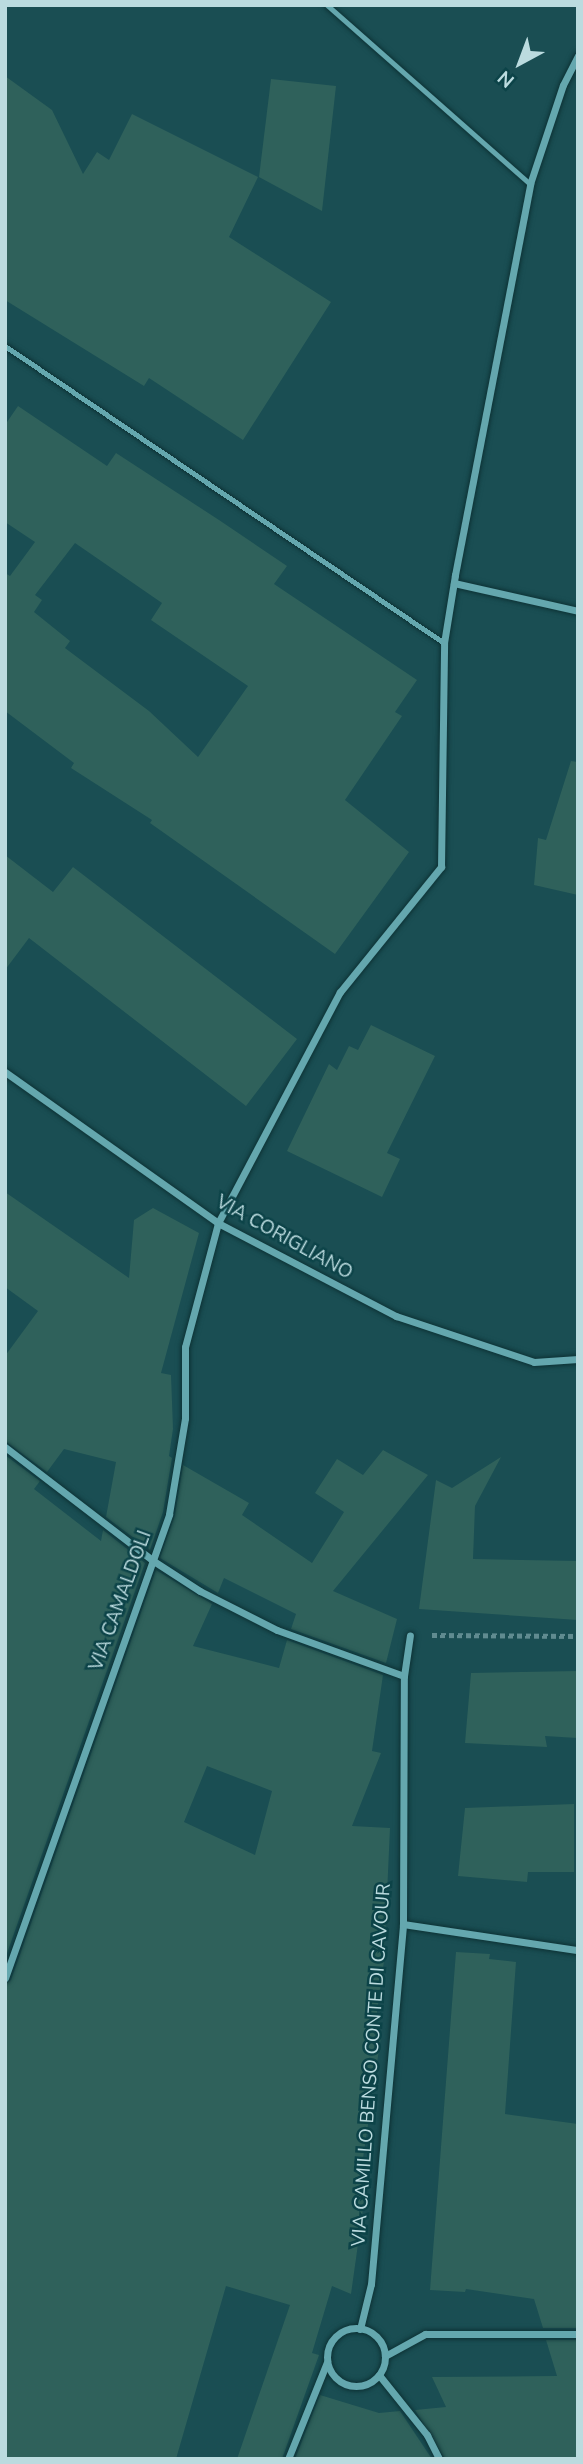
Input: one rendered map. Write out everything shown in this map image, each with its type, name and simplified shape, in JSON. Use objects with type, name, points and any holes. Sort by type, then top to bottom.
[{"type":"street","name":"VIA CAMALDOLI","points":[[5,1978],[169,1514],[185,1418],[185,1347],[218,1223],[340,992],[441,867],[444,643],[454,583],[530,184],[563,85],[578,56]]},
{"type":"street","points":[[454,583],[578,611]]},
{"type":"street","name":"VIA CORIGLIANO","points":[[5,1072],[218,1223],[396,1316],[534,1362],[578,1359]]},
{"type":"street","points":[[5,1447],[152,1560],[277,1630],[404,1676]]},
{"type":"street","name":"VIA CAMILLO BENSO CONTE DI CAVOUR","points":[[360,2329],[371,2284],[403,1924],[404,1676],[410,1635]]},
{"type":"street","points":[[403,1924],[578,1950]]},
{"type":"street","points":[[288,2459],[336,2337],[360,2329],[377,2338],[385,2356],[379,2375],[353,2386],[335,2377],[327,2361]]},
{"type":"street","points":[[385,2356],[425,2334],[578,2334]]},
{"type":"street","points":[[379,2375],[427,2435],[439,2459]]},
{"type":"lane","points":[[327,5],[530,184]]},
{"type":"lane","points":[[5,346],[444,643]]},
{"type":"path","points":[[410,1635],[578,1636]]},
{"type":"building","points":[[5,76],[52,110],[83,174],[97,152],[109,160],[132,114],[258,177],[229,237],[331,302],[243,440],[149,378],[144,386],[5,300]]},
{"type":"building","points":[[271,79],[336,86],[322,211],[259,177]]},
{"type":"building","points":[[18,406],[107,466],[116,453],[287,566],[274,584],[417,680],[395,712],[402,716],[345,800],[409,852],[335,954],[150,823],[152,820],[71,768],[74,763],[5,711],[5,573],[10,576],[35,542],[5,522],[5,425]],"holes":[[[75,543],[162,603],[151,620],[248,686],[198,757],[149,711],[65,648],[70,641],[34,612],[42,600],[35,595]]]},
{"type":"building","points":[[571,761],[578,762],[578,895],[534,885],[538,838],[546,840]]},
{"type":"building","points":[[5,855],[53,892],[73,867],[297,1039],[246,1106],[29,938],[5,970]]},
{"type":"building","points":[[371,1025],[435,1056],[387,1153],[400,1159],[382,1197],[287,1151],[329,1064],[337,1070],[349,1046],[358,1050]]},
{"type":"building","points":[[5,1192],[129,1278],[134,1220],[153,1208],[199,1233],[161,1373],[171,1375],[173,1429],[169,1456],[172,1458],[163,1512],[150,1550],[106,1517],[116,1462],[64,1449],[47,1472],[5,1441],[5,1356],[38,1311],[5,1287]]},
{"type":"building","points":[[383,1450],[428,1475],[333,1591],[397,1619],[386,1663],[291,1629],[296,1614],[224,1578],[218,1593],[160,1558],[175,1515],[183,1465],[249,1503],[242,1515],[312,1563],[344,1512],[315,1493],[337,1459],[363,1475]]},
{"type":"building","points":[[5,1455],[40,1481],[34,1489],[101,1541],[103,1530],[145,1563],[5,1959]]},
{"type":"building","points":[[501,1457],[475,1506],[473,1559],[578,1561],[578,1620],[419,1609],[436,1480],[452,1488]]},
{"type":"building","points":[[156,1570],[212,1604],[193,1646],[279,1668],[287,1640],[383,1675],[372,1751],[381,1753],[352,1826],[390,1828],[384,1961],[374,2034],[381,2036],[361,2172],[368,2173],[351,2294],[332,2286],[312,2353],[319,2355],[282,2459],[237,2459],[290,2305],[226,2286],[176,2459],[5,2459],[5,1984],[11,1980]],"holes":[[[207,1766],[272,1791],[255,1855],[184,1822]]]},
{"type":"building","points":[[578,1671],[577,1738],[545,1736],[547,1747],[465,1743],[471,1673]]},
{"type":"building","points":[[574,1804],[574,1872],[528,1872],[527,1882],[458,1876],[465,1808]]},
{"type":"building","points":[[456,1952],[490,1954],[489,1959],[516,1962],[505,2114],[578,2124],[578,2328],[543,2328],[534,2299],[466,2289],[465,2292],[430,2290]]},
{"type":"building","points":[[546,2340],[578,2340],[578,2459],[445,2459],[415,2410],[446,2407],[432,2377],[557,2376]]},
{"type":"building","points":[[320,2395],[379,2413],[400,2411],[432,2459],[295,2459]]}]
